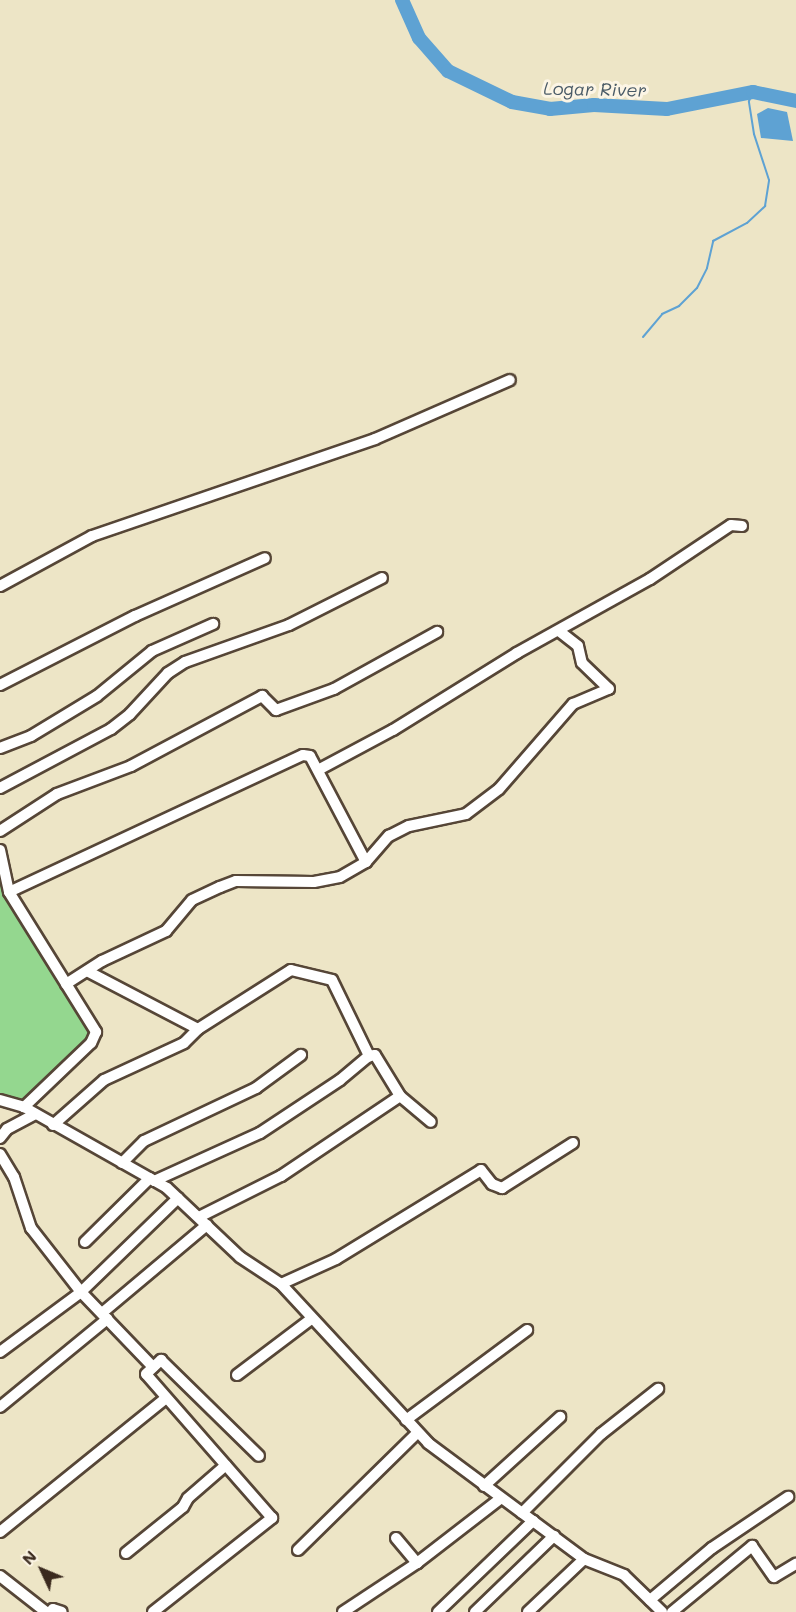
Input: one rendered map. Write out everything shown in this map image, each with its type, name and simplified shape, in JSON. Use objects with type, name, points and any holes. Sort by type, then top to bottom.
[{"type":"street","points":[[0,586],[92,536],[375,439],[510,380]]},
{"type":"street","points":[[318,770],[393,730],[517,653],[650,579],[731,525],[742,526]]},
{"type":"street","points":[[0,685],[135,616],[265,558]]},
{"type":"street","points":[[0,788],[111,729],[168,673],[185,662],[289,625],[381,578]]},
{"type":"street","points":[[0,748],[31,736],[97,696],[152,651],[213,624]]},
{"type":"street","points":[[66,984],[166,931],[192,900],[220,886],[236,881],[314,882],[354,872],[389,836],[410,826],[456,818],[476,808],[499,789],[573,704],[609,689],[582,663],[578,646],[559,631]]},
{"type":"street","points":[[0,831],[57,795],[160,752],[262,696],[276,710],[334,689],[437,632]]},
{"type":"street","points":[[9,892],[294,758],[310,756],[366,862]]},
{"type":"street","points":[[0,850],[9,892],[96,1037],[24,1107]]},
{"type":"street","points":[[53,1125],[104,1080],[184,1043],[198,1029],[284,974],[295,970],[332,980],[369,1056]]},
{"type":"street","points":[[87,971],[198,1029]]},
{"type":"street","points":[[122,1163],[144,1141],[256,1088],[301,1055]]},
{"type":"street","points":[[85,1242],[152,1179],[260,1132],[340,1080],[369,1056],[375,1055],[400,1096],[431,1122]]},
{"type":"street","points":[[0,1407],[105,1316],[203,1221],[280,1176],[400,1096]]},
{"type":"street","points":[[0,1100],[24,1107],[152,1179],[178,1198],[250,1266],[281,1284],[310,1319],[417,1432],[484,1486],[584,1558],[624,1575],[662,1612]]},
{"type":"street","points":[[0,1138],[7,1129],[35,1114]]},
{"type":"street","points":[[281,1284],[336,1259],[481,1170],[492,1184],[502,1188],[573,1143]]},
{"type":"street","points":[[0,1154],[14,1177],[31,1228],[81,1292],[153,1367]]},
{"type":"street","points":[[0,1352],[81,1292],[178,1198]]},
{"type":"street","points":[[237,1375],[310,1319]]},
{"type":"street","points":[[406,1420],[527,1330]]},
{"type":"street","points":[[153,1612],[272,1518],[146,1374],[161,1360],[259,1456]]},
{"type":"street","points":[[522,1513],[602,1434],[658,1389]]},
{"type":"street","points":[[0,1532],[166,1398]]},
{"type":"street","points":[[484,1486],[560,1417]]},
{"type":"street","points":[[298,1550],[417,1432]]},
{"type":"street","points":[[126,1552],[183,1507],[188,1498],[226,1465]]},
{"type":"street","points":[[650,1600],[712,1548],[788,1497]]},
{"type":"street","points":[[343,1612],[417,1563],[501,1498]]},
{"type":"street","points":[[438,1612],[533,1521]]},
{"type":"street","points":[[475,1612],[554,1536]]},
{"type":"street","points":[[396,1538],[417,1563]]},
{"type":"street","points":[[672,1612],[753,1546],[774,1577],[796,1564]]},
{"type":"street","points":[[528,1612],[584,1558]]},
{"type":"street","points":[[0,1576],[48,1612],[53,1609],[62,1612]]},
{"type":"green space","points":[[0,850],[9,892],[96,1032],[24,1107],[0,1100]]},
{"type":"water","points":[[768,108],[787,112],[793,141],[761,138],[757,114]]},
{"type":"waterway","name":"Logar River","points":[[402,0],[419,38],[448,71],[512,102],[550,109],[594,105],[667,109],[753,92],[796,101]]},
{"type":"waterway","points":[[643,337],[662,314],[679,306],[697,288],[707,268],[713,241],[747,223],[765,206],[769,180],[754,134],[749,101],[753,92]]}]
